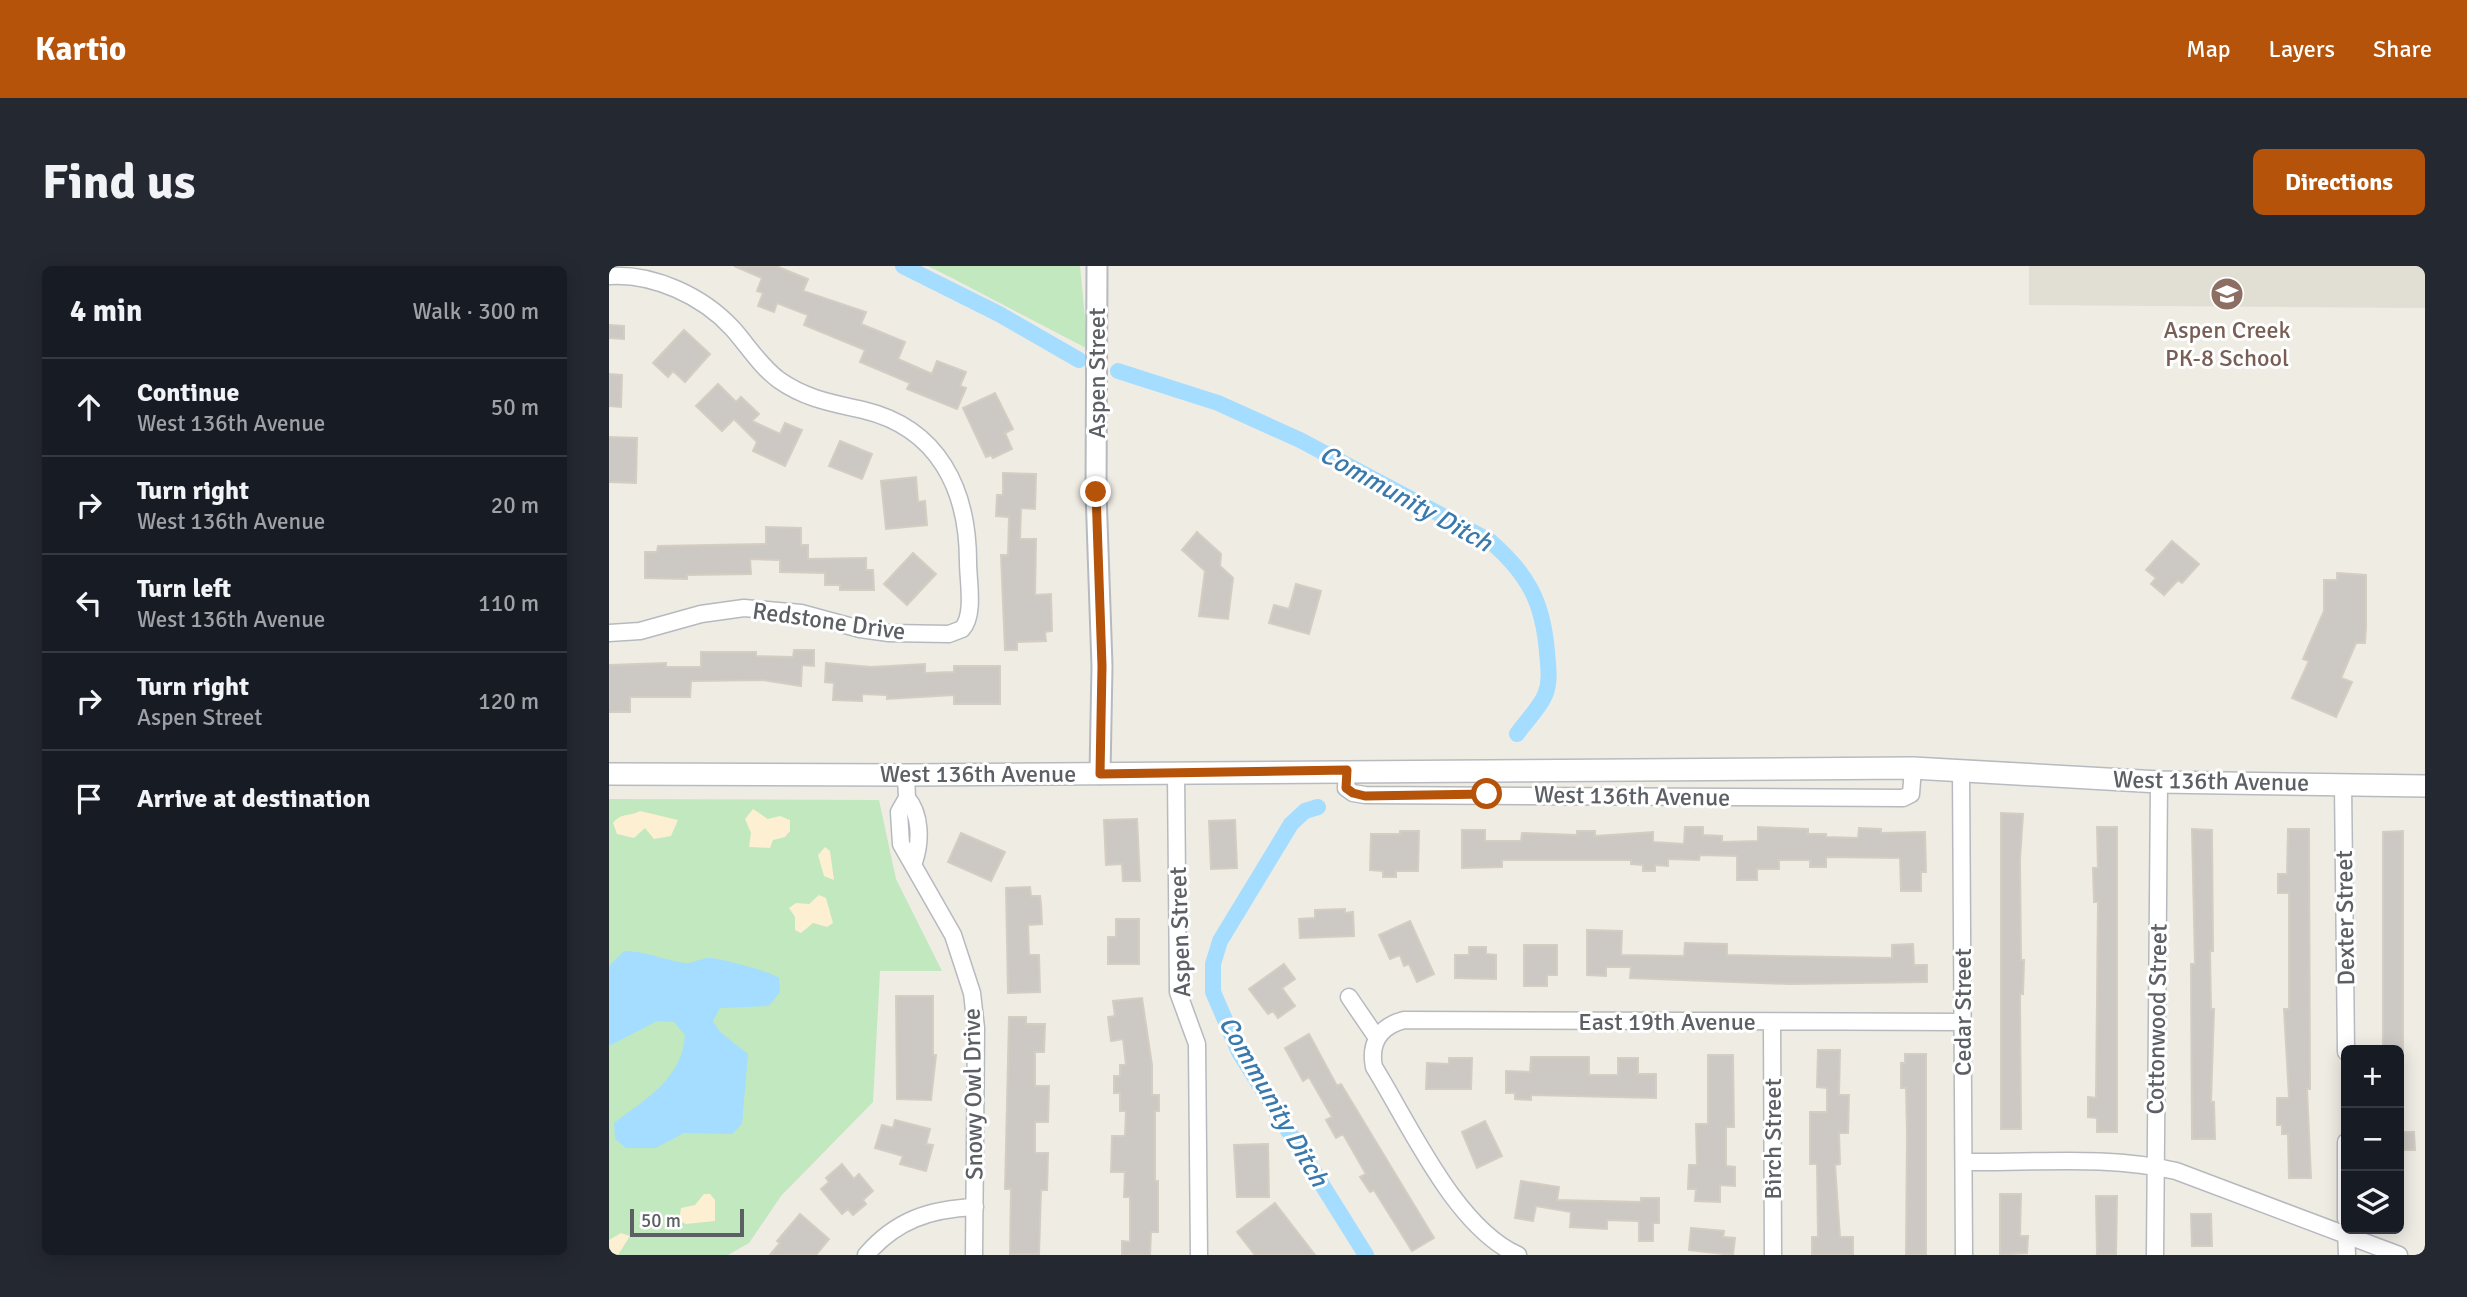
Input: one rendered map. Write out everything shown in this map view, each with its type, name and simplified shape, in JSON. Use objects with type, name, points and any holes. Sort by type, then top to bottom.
[{"type":"main road","name":"West 136th Avenue","points":[[609,774],[906,775],[1913,768],[2159,782],[2425,786]]},
{"type":"street","name":"Aspen Street","points":[[1097,266],[1096,492],[1102,666],[1100,774]]},
{"type":"street","name":"Redstone Drive","points":[[609,276],[665,285],[695,299],[730,326],[778,379],[823,402],[887,418],[914,434],[933,452],[955,485],[966,518],[969,614],[965,626],[949,634],[889,633],[801,613],[744,608],[701,614],[640,631],[609,633]]},
{"type":"street","name":"West 136th Avenue","points":[[1347,770],[1346,788],[1365,796],[1903,798],[1910,794],[1913,768]]},
{"type":"street","name":"Cedar Street","points":[[1961,769],[1964,1255]]},
{"type":"street","name":"Aspen Street","points":[[1177,773],[1178,992],[1197,1044],[1199,1255]]},
{"type":"street","name":"Snowy Owl Drive","points":[[906,775],[907,798],[899,812],[901,844],[914,862],[921,880],[958,934],[972,993],[976,1028],[974,1255]]},
{"type":"street","name":"Cottonwood Street","points":[[2155,1255],[2159,782]]},
{"type":"street","name":"Dexter Street","points":[[2343,784],[2346,1045]]},
{"type":"street","points":[[1349,997],[1377,1038],[1372,1057],[1374,1067],[1464,1213],[1493,1241],[1518,1255]]},
{"type":"street","name":"East 19th Avenue","points":[[1377,1038],[1393,1023],[1404,1020],[1964,1022]]},
{"type":"street","name":"Birch Street","points":[[1772,1022],[1773,1255]]},
{"type":"street","points":[[1964,1162],[2127,1163],[2155,1166],[2341,1226]]},
{"type":"street","points":[[866,1255],[891,1231],[914,1217],[946,1209],[975,1207]]},
{"type":"street","points":[[2346,1234],[2347,1255]]},
{"type":"street","points":[[2358,1234],[2399,1255]]},
{"type":"shaded area","name":"Aspen Creek PK-8 School","points":[[2029,266],[2425,266],[2425,308],[2029,305]]},
{"type":"green space","points":[[928,266],[1080,266],[1088,349],[950,277]]},
{"type":"green space","points":[[609,799],[879,800],[896,879],[942,971],[880,971],[873,1102],[781,1196],[749,1243],[728,1255],[609,1255]]},
{"type":"sand","points":[[753,809],[768,819],[780,816],[790,820],[790,831],[785,837],[773,840],[770,848],[749,847],[751,833],[745,819]]},
{"type":"sand","points":[[640,811],[678,820],[671,836],[654,839],[645,828],[634,838],[617,834],[613,823],[616,820]]},
{"type":"sand","points":[[825,847],[830,851],[834,880],[824,876],[818,855]]},
{"type":"sand","points":[[819,895],[826,898],[833,923],[827,927],[813,923],[801,933],[795,930],[795,917],[789,908],[796,903],[809,904]]},
{"type":"sand","points":[[704,1194],[710,1194],[715,1200],[715,1221],[686,1224],[679,1221],[681,1208],[695,1205]]},
{"type":"sand","points":[[621,1233],[630,1236],[618,1255],[609,1255],[609,1240]]},
{"type":"water","points":[[624,951],[640,952],[684,963],[717,959],[757,969],[779,978],[780,992],[769,1006],[720,1008],[713,1021],[720,1032],[748,1054],[742,1124],[732,1134],[684,1133],[656,1148],[626,1148],[615,1139],[614,1123],[650,1096],[670,1076],[677,1064],[685,1035],[674,1022],[657,1021],[609,1046],[609,966]]},
{"type":"building","points":[[734,266],[776,266],[808,279],[803,291],[866,312],[861,324],[905,342],[898,359],[932,374],[937,361],[966,372],[960,386],[966,388],[957,409],[907,389],[910,383],[860,362],[865,350],[804,325],[808,315],[777,303],[774,312],[758,306],[763,293],[757,291],[762,278]]},
{"type":"building","points":[[609,325],[624,326],[624,339],[609,338]]},
{"type":"building","points":[[684,330],[710,354],[685,382],[673,371],[668,377],[653,363]]},
{"type":"building","points":[[609,374],[622,375],[621,407],[609,406]]},
{"type":"building","points":[[718,384],[736,402],[741,397],[759,414],[752,421],[780,434],[785,423],[802,430],[785,466],[753,451],[757,442],[734,419],[722,431],[696,406]]},
{"type":"building","points":[[995,393],[1013,429],[1005,433],[1012,449],[993,458],[991,455],[986,457],[963,408]]},
{"type":"building","points":[[609,437],[637,438],[636,483],[609,482]]},
{"type":"building","points":[[840,441],[872,454],[862,479],[829,466]]},
{"type":"building","points":[[1003,473],[1036,474],[1035,509],[1021,508],[1020,539],[1036,539],[1035,595],[1051,594],[1052,631],[1045,632],[1046,641],[1017,642],[1017,650],[1005,650],[1001,555],[1008,555],[1009,517],[996,516],[997,495],[1003,495]]},
{"type":"building","points":[[916,477],[918,502],[925,501],[927,525],[886,529],[881,481]]},
{"type":"building","points":[[766,527],[801,528],[801,545],[808,545],[808,559],[866,558],[866,570],[873,570],[874,590],[840,590],[840,585],[825,585],[825,573],[780,572],[780,560],[750,559],[751,574],[687,575],[687,579],[645,578],[645,552],[657,552],[658,546],[766,544]]},
{"type":"building","points":[[1197,532],[1221,554],[1220,566],[1233,578],[1228,619],[1199,616],[1205,571],[1182,550]]},
{"type":"building","points":[[2172,541],[2199,564],[2182,583],[2178,580],[2164,595],[2151,584],[2156,578],[2146,570]]},
{"type":"building","points":[[913,553],[936,574],[907,605],[884,584]]},
{"type":"building","points":[[2337,573],[2366,575],[2366,627],[2365,643],[2356,643],[2341,678],[2352,682],[2336,717],[2292,698],[2309,661],[2303,659],[2324,611],[2324,580],[2337,580]]},
{"type":"building","points":[[1296,584],[1321,591],[1309,634],[1269,623],[1274,605],[1289,609]]},
{"type":"building","points":[[794,650],[814,650],[814,666],[802,665],[801,686],[763,680],[691,681],[690,697],[630,697],[630,712],[609,712],[609,665],[666,663],[666,667],[701,667],[701,652],[756,652],[756,656],[793,657]]},
{"type":"building","points":[[826,663],[871,667],[925,664],[925,673],[954,672],[954,666],[1000,666],[1000,704],[954,704],[954,695],[887,699],[887,695],[862,694],[862,701],[833,700],[834,683],[825,682]]},
{"type":"building","points":[[2001,813],[2023,814],[2020,860],[2021,960],[2024,960],[2023,994],[2020,994],[2021,1129],[2001,1129]]},
{"type":"building","points":[[1137,819],[1140,881],[1123,881],[1122,864],[1106,865],[1104,820]]},
{"type":"building","points":[[1235,820],[1237,868],[1211,869],[1209,821]]},
{"type":"building","points":[[1685,827],[1703,827],[1703,835],[1722,836],[1722,842],[1758,841],[1758,827],[1808,829],[1808,834],[1858,838],[1859,828],[1881,829],[1881,833],[1925,832],[1926,872],[1921,872],[1921,891],[1901,891],[1900,858],[1826,857],[1826,867],[1810,867],[1810,860],[1779,860],[1779,869],[1757,869],[1757,880],[1737,880],[1737,856],[1700,855],[1699,860],[1668,859],[1668,866],[1655,865],[1655,871],[1643,871],[1643,865],[1631,864],[1631,860],[1502,860],[1502,867],[1462,868],[1462,830],[1485,830],[1485,841],[1521,841],[1522,833],[1577,835],[1577,831],[1595,831],[1595,836],[1653,832],[1653,842],[1684,844]]},
{"type":"building","points":[[2097,827],[2117,827],[2117,1132],[2097,1132],[2097,1118],[2088,1117],[2088,1097],[2096,1098],[2098,902],[2094,902],[2093,868],[2098,868]]},
{"type":"building","points":[[2192,829],[2212,830],[2213,951],[2210,951],[2211,1009],[2214,1009],[2211,1102],[2214,1102],[2215,1139],[2192,1139],[2191,964],[2195,964]]},
{"type":"building","points":[[2288,829],[2309,829],[2310,1089],[2307,1089],[2311,1178],[2289,1178],[2288,1134],[2282,1134],[2282,1125],[2277,1125],[2277,1098],[2289,1098],[2284,1009],[2289,1009],[2289,893],[2278,893],[2278,874],[2287,874]]},
{"type":"building","points":[[1400,831],[1419,831],[1418,871],[1396,871],[1396,877],[1383,877],[1383,871],[1370,870],[1371,834],[1400,834]]},
{"type":"building","points":[[2403,831],[2403,1045],[2383,1045],[2383,832]]},
{"type":"building","points":[[961,833],[1005,852],[991,881],[948,862]]},
{"type":"building","points":[[1030,887],[1031,896],[1040,896],[1041,904],[1042,924],[1028,925],[1029,955],[1039,955],[1040,992],[1008,993],[1006,888]]},
{"type":"building","points":[[1345,909],[1345,913],[1353,912],[1354,936],[1300,938],[1299,919],[1315,918],[1315,910]]},
{"type":"building","points":[[1116,919],[1139,919],[1139,964],[1108,964],[1108,937],[1116,937]]},
{"type":"building","points":[[1410,921],[1434,974],[1417,982],[1409,964],[1404,966],[1400,955],[1390,959],[1379,935]]},
{"type":"building","points":[[1587,930],[1622,931],[1621,955],[1684,956],[1685,943],[1727,944],[1727,955],[1892,958],[1892,945],[1913,944],[1914,965],[1927,965],[1927,982],[1789,984],[1630,978],[1631,967],[1606,967],[1606,976],[1587,975]]},
{"type":"building","points":[[1524,945],[1557,945],[1557,975],[1547,975],[1547,986],[1524,986]]},
{"type":"building","points":[[1469,947],[1486,947],[1486,954],[1496,955],[1496,979],[1455,978],[1455,955],[1469,955]]},
{"type":"building","points":[[1284,964],[1295,979],[1282,988],[1295,1006],[1278,1018],[1273,1011],[1268,1014],[1249,989]]},
{"type":"building","points":[[896,996],[933,996],[933,1055],[936,1055],[931,1100],[897,1099]]},
{"type":"building","points":[[1142,998],[1152,1065],[1152,1095],[1159,1095],[1159,1111],[1155,1111],[1158,1232],[1151,1232],[1150,1255],[1122,1255],[1122,1241],[1130,1242],[1130,1197],[1124,1197],[1125,1172],[1111,1172],[1112,1136],[1125,1136],[1126,1111],[1120,1111],[1120,1093],[1114,1093],[1114,1076],[1120,1076],[1120,1065],[1126,1065],[1123,1039],[1111,1041],[1108,1017],[1115,1016],[1113,1001]]},
{"type":"building","points":[[1009,1017],[1026,1017],[1026,1024],[1045,1024],[1044,1052],[1035,1052],[1035,1086],[1049,1086],[1048,1122],[1035,1122],[1035,1153],[1048,1153],[1047,1190],[1041,1190],[1039,1254],[1010,1254],[1011,1189],[1005,1189]]},
{"type":"building","points":[[1309,1034],[1337,1086],[1341,1084],[1434,1238],[1412,1251],[1374,1190],[1370,1192],[1360,1177],[1366,1174],[1343,1134],[1336,1138],[1326,1120],[1332,1117],[1309,1077],[1303,1081],[1285,1048]]},
{"type":"building","points":[[1818,1050],[1840,1050],[1839,1095],[1849,1095],[1848,1133],[1839,1133],[1840,1164],[1835,1165],[1840,1237],[1853,1237],[1853,1255],[1812,1255],[1812,1237],[1818,1237],[1817,1164],[1810,1164],[1810,1112],[1827,1112],[1827,1088],[1817,1087]]},
{"type":"building","points":[[1905,1054],[1926,1054],[1926,1255],[1906,1255],[1906,1088],[1901,1088],[1901,1063],[1905,1063]]},
{"type":"building","points":[[1708,1055],[1733,1055],[1734,1127],[1726,1127],[1726,1166],[1735,1167],[1735,1186],[1720,1185],[1720,1202],[1695,1201],[1696,1189],[1688,1189],[1689,1165],[1697,1165],[1696,1124],[1708,1124]]},
{"type":"building","points":[[1531,1057],[1589,1057],[1589,1075],[1618,1075],[1618,1058],[1638,1058],[1638,1074],[1656,1074],[1656,1098],[1531,1095],[1531,1100],[1515,1099],[1515,1093],[1506,1093],[1506,1071],[1530,1072]]},
{"type":"building","points":[[1449,1058],[1472,1058],[1471,1089],[1426,1089],[1427,1063],[1449,1064]]},
{"type":"building","points":[[895,1120],[930,1129],[926,1144],[933,1145],[926,1171],[900,1164],[903,1156],[875,1148],[882,1125],[893,1128]]},
{"type":"building","points":[[1485,1121],[1502,1156],[1477,1168],[1462,1132]]},
{"type":"building","points":[[2404,1132],[2414,1132],[2415,1150],[2404,1150]]},
{"type":"building","points":[[1268,1144],[1269,1197],[1237,1197],[1234,1145]]},
{"type":"building","points":[[842,1164],[854,1179],[859,1174],[873,1191],[863,1200],[866,1204],[853,1215],[848,1209],[842,1214],[821,1189],[829,1182],[826,1178]]},
{"type":"building","points":[[1521,1181],[1559,1187],[1557,1200],[1641,1202],[1641,1198],[1659,1198],[1659,1223],[1653,1223],[1653,1241],[1639,1241],[1639,1221],[1607,1220],[1607,1229],[1570,1227],[1571,1212],[1536,1206],[1533,1221],[1515,1218]]},
{"type":"building","points":[[2000,1194],[2021,1194],[2020,1236],[2028,1236],[2027,1253],[2000,1255]]},
{"type":"building","points":[[2096,1196],[2117,1196],[2116,1255],[2097,1255]]},
{"type":"building","points":[[1275,1203],[1315,1255],[1255,1255],[1237,1232]]},
{"type":"building","points":[[800,1214],[829,1239],[816,1255],[770,1255],[780,1243],[777,1241]]},
{"type":"building","points":[[2191,1214],[2211,1214],[2212,1246],[2192,1246]]},
{"type":"building","points":[[1691,1228],[1724,1231],[1723,1237],[1735,1238],[1733,1255],[1689,1250]]},
{"type":"waterway","name":"Community Ditch","points":[[903,266],[999,314],[1079,360]]},
{"type":"waterway","name":"Community Ditch","points":[[1118,371],[1218,403],[1300,440],[1490,541],[1524,577],[1537,604],[1545,634],[1549,674],[1547,690],[1517,734]]},
{"type":"waterway","name":"Community Ditch","points":[[1318,807],[1305,811],[1291,824],[1220,941],[1213,964],[1213,992],[1239,1052],[1366,1255]]},
{"type":"place","name":"Aspen Creek PK-8 School","points":[[2227,294]]},
{"type":"route","points":[[1096,492],[1102,666],[1100,774],[1347,770],[1346,788],[1365,796],[1487,794]]}]
